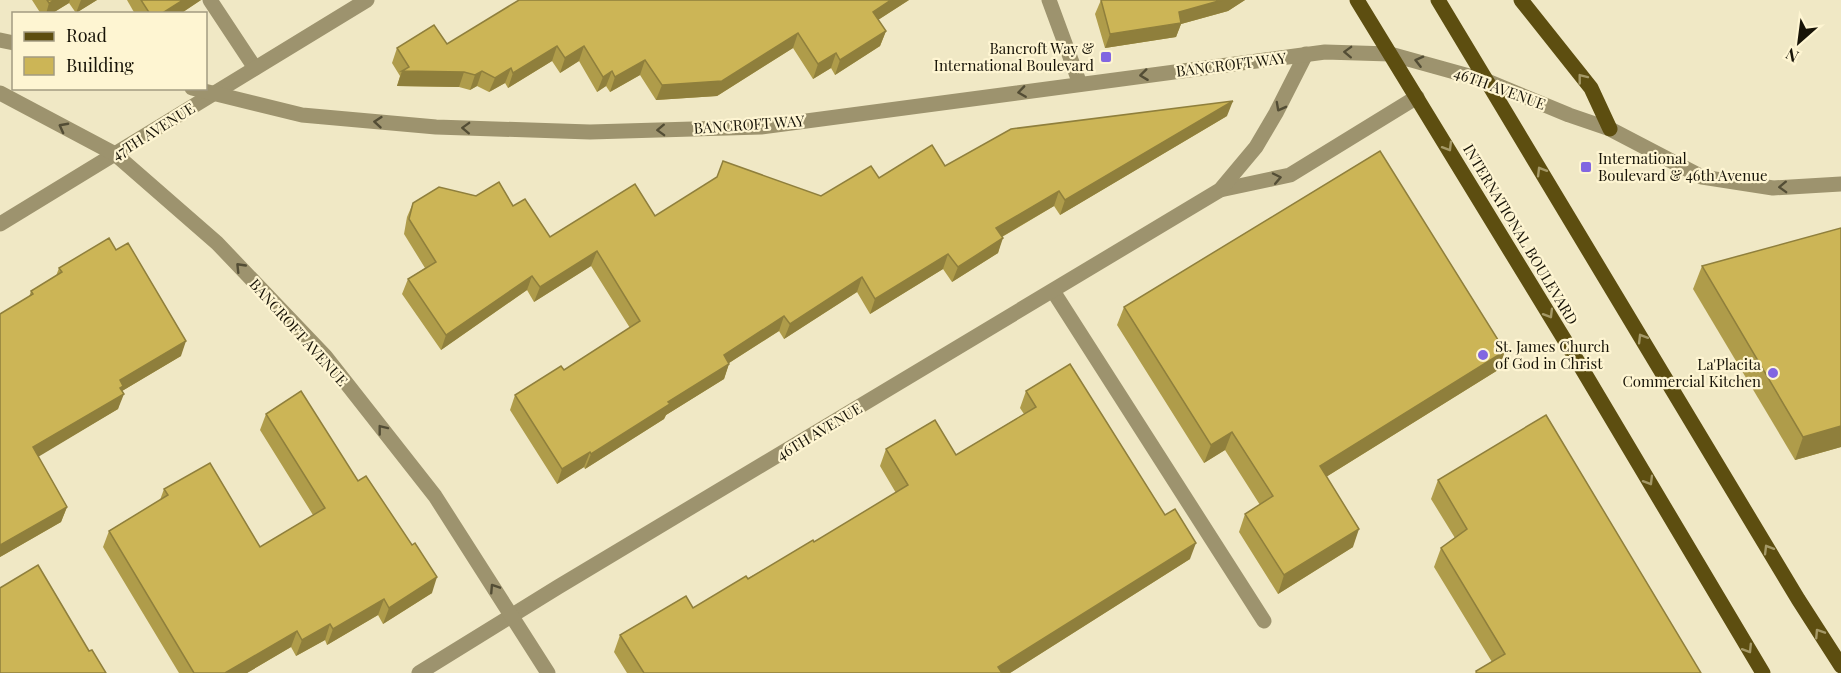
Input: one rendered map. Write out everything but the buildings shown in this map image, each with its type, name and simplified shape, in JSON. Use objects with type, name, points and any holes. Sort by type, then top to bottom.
[{"type":"main road","name":"INTERNATIONAL BOULEVARD","points":[[1357,0],[1572,352],[1763,673]]},
{"type":"main road","points":[[1438,0],[1798,599],[1841,666]]},
{"type":"main road","points":[[1521,0],[1591,88],[1610,129]]},
{"type":"street","points":[[210,0],[255,68]]},
{"type":"street","name":"47TH AVENUE","points":[[0,224],[367,0]]},
{"type":"street","points":[[1049,0],[1080,84]]},
{"type":"street","name":"46TH AVENUE","points":[[419,673],[1220,190],[1256,147],[1306,54],[1325,51],[1390,54],[1487,81],[1569,115],[1610,129],[1701,177],[1773,188],[1841,184]]},
{"type":"street","name":"BANCROFT WAY","points":[[199,90],[303,116],[436,126],[590,132],[761,127],[1306,54]]},
{"type":"street","name":"BANCROFT AVENUE","points":[[0,93],[115,154],[217,243],[325,356],[435,496],[548,673]]},
{"type":"street","name":"46TH AVENUE","points":[[1220,190],[1290,175],[1417,97]]},
{"type":"street","points":[[1053,291],[1264,621]]},
{"type":"place","name":"Bancroft Way & International Boulevard","points":[[1106,57]]},
{"type":"place","name":"International Boulevard & 46th Avenue","points":[[1586,167]]},
{"type":"place","name":"St. James Church of God in Christ","points":[[1483,355]]},
{"type":"place","name":"La'Placita Commercial Kitchen","points":[[1773,373]]}]
